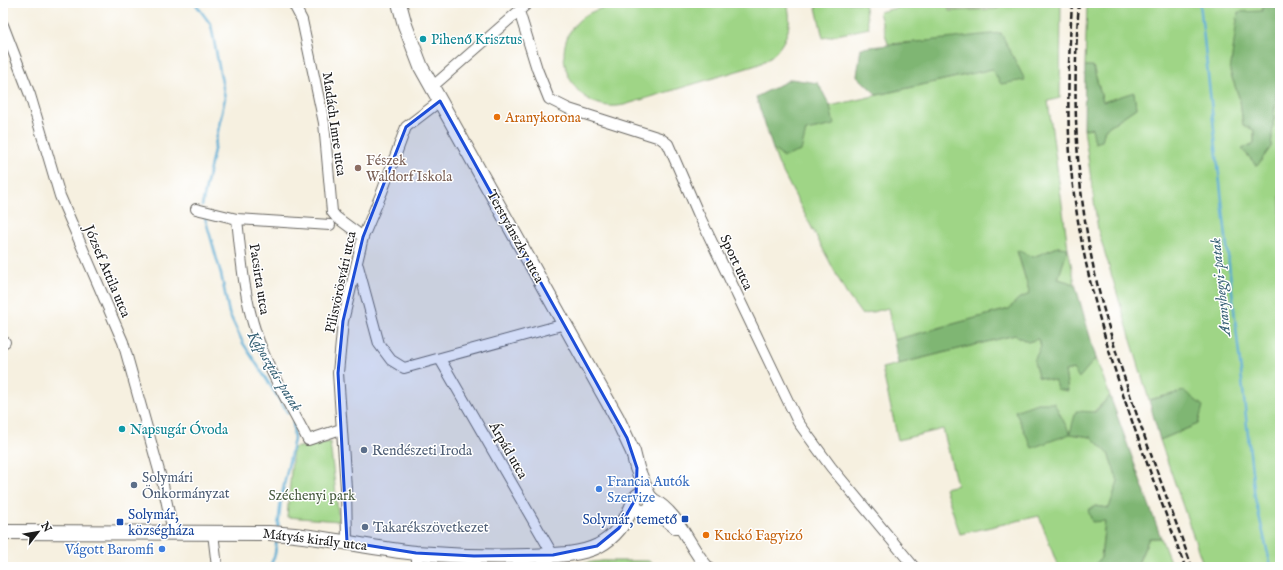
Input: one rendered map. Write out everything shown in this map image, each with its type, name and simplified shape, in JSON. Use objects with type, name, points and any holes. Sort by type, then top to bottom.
[{"type":"main road","name":"Terstyánszky utca","points":[[399,3],[412,45],[432,87],[627,438],[637,468],[643,503]]},
{"type":"main road","name":"Mátyás király utca","points":[[3,532],[293,534],[416,553],[474,556],[552,555],[569,553],[597,546],[610,538],[630,513],[643,503]]},
{"type":"street","name":"Madách Imre utca","points":[[293,3],[302,20],[320,100],[324,123],[332,212],[336,218],[363,237]]},
{"type":"street","points":[[432,87],[528,3]]},
{"type":"street","name":"Sport utca","points":[[519,12],[537,68],[549,99],[569,109],[660,138],[668,144],[698,213],[798,422],[831,467],[914,567]]},
{"type":"street","name":"József Attila utca","points":[[3,25],[30,95],[60,196],[123,342],[164,485],[173,532]]},
{"type":"street","name":"Pilisvörösvári utca","points":[[347,542],[346,488],[338,373],[343,321],[363,237],[382,192],[406,127],[440,101]]},
{"type":"street","points":[[196,208],[237,219],[330,225]]},
{"type":"street","name":"Pacsirta utca","points":[[237,219],[249,304],[256,334],[269,363],[308,440],[341,429]]},
{"type":"street","points":[[358,263],[379,344],[391,360],[404,368],[565,324]]},
{"type":"street","name":"Árpád utca","points":[[440,359],[552,555]]},
{"type":"street","points":[[643,503],[666,509],[677,520],[690,545],[707,567]]},
{"type":"street","points":[[213,533],[217,567]]},
{"type":"street","points":[[416,553],[418,567]]},
{"type":"highlighted area","points":[[440,101],[627,438],[637,468],[636,498],[619,528],[597,546],[553,555],[474,556],[416,553],[347,542],[338,373],[343,321],[363,237],[406,127]]},
{"type":"green space","points":[[620,3],[787,3],[789,13],[788,31],[780,47],[766,60],[757,65],[624,105],[606,106],[590,100],[578,90],[569,77],[565,61],[565,45],[571,30],[583,17],[596,10]]},
{"type":"green space","points":[[815,3],[864,3],[869,28],[823,38]]},
{"type":"green space","points":[[917,3],[948,3],[949,11],[995,9],[1001,8],[1001,3],[1061,3],[1060,98],[1048,101],[1068,248],[1058,247],[1033,257],[1017,251],[1030,294],[1018,299],[1009,309],[894,340],[888,308],[862,315],[846,293],[778,163],[773,149],[783,157],[806,131],[833,125],[830,106],[992,69],[1001,33],[955,39],[888,44],[879,12]]},
{"type":"green space","points":[[950,3],[999,3],[999,7],[950,9]]},
{"type":"green space","points":[[1087,3],[1264,3],[1262,11],[1230,72],[1240,100],[1243,125],[1254,130],[1254,143],[1243,149],[1271,147],[1280,57],[1280,567],[1204,567],[1160,440],[1198,424],[1184,391],[1149,400],[1098,230],[1084,129],[1105,129],[1136,108],[1134,93],[1103,102],[1093,67],[1085,66]]},
{"type":"green space","points":[[1264,3],[1280,3],[1280,57],[1271,147],[1257,166],[1242,149],[1254,143],[1254,130],[1243,125],[1240,100],[1230,72],[1238,12],[1262,11]]},
{"type":"green space","points":[[1001,33],[1025,80],[1001,84],[992,69],[877,95],[857,76],[861,48]]},
{"type":"green space","points":[[1085,66],[1093,66],[1103,102],[1134,92],[1136,108],[1105,129],[1102,141],[1095,143],[1092,128],[1084,129]]},
{"type":"green space","points":[[791,79],[818,83],[830,106],[834,125],[806,131],[801,151],[783,157],[773,149],[756,97]]},
{"type":"green space","points":[[1058,247],[1068,248],[1058,279],[1075,284],[1096,358],[1079,378],[1073,369],[1065,371],[1068,391],[1057,389],[1055,381],[1038,377],[1034,361],[1041,346],[1038,339],[1028,342],[1015,335],[898,364],[894,340],[1009,309],[1018,299],[1030,294],[1017,250],[1033,257]]},
{"type":"green space","points":[[1068,248],[1075,284],[1058,279]]},
{"type":"green space","points":[[1015,335],[1028,342],[1038,339],[1041,346],[1034,361],[1068,391],[1065,371],[1074,369],[1079,377],[1096,358],[1110,396],[1071,434],[1091,437],[1108,453],[1118,481],[1109,508],[1095,506],[1105,521],[1101,558],[1092,567],[1058,567],[1039,516],[960,534],[945,488],[957,485],[943,429],[898,440],[882,368]],"holes":[[[1021,410],[1033,448],[1015,411]]]},
{"type":"green space","points":[[1184,391],[1203,406],[1198,424],[1160,440],[1149,400]]},
{"type":"green space","points":[[1110,396],[1161,538],[1149,538],[1138,563],[1144,567],[1092,567],[1101,558],[1105,521],[1092,522],[1088,510],[1095,506],[1109,508],[1118,481],[1108,453],[1091,437],[1070,434],[1032,448],[1015,411],[1037,403],[1054,403],[1070,433],[1076,411],[1095,412]]},
{"type":"green space","name":"Széchenyi park","points":[[330,442],[339,521],[287,517],[293,448]]},
{"type":"green space","points":[[1149,538],[1161,538],[1172,567],[1144,567],[1138,564]]},
{"type":"green space","points":[[603,561],[648,561],[662,567],[550,567]]},
{"type":"waterway","name":"Káposztás-patak","points":[[195,3],[211,25],[225,98],[202,206]]},
{"type":"waterway","name":"Aranyhegyi-patak","points":[[1200,3],[1255,498],[1271,567]]},
{"type":"waterway","name":"Káposztás-patak","points":[[204,214],[221,274],[229,313],[243,343],[288,413]]},
{"type":"waterway","name":"Káposztás-patak","points":[[278,528],[281,499],[294,439],[293,421]]},
{"type":"waterway","name":"Káposztás-patak","points":[[270,567],[275,554],[277,537]]},
{"type":"railway","points":[[1072,3],[1068,106],[1070,157],[1076,208],[1084,254],[1107,345],[1137,435],[1185,567]]},
{"type":"railway","points":[[1079,3],[1076,79],[1078,154],[1081,192],[1093,266],[1111,337],[1144,436],[1192,567]]},
{"type":"place","name":"Pihenő Krisztus","points":[[423,39]]},
{"type":"place","name":"Aranykorona","points":[[497,117]]},
{"type":"place","name":"Fészek Waldorf Iskola","points":[[358,168]]},
{"type":"place","name":"Napsugár Óvoda","points":[[122,429]]},
{"type":"place","name":"Rendészeti Iroda","points":[[364,450]]},
{"type":"place","name":"Solymári Önkormányzat","points":[[134,485]]},
{"type":"place","name":"Francia Autók Szervize","points":[[599,489]]},
{"type":"place","name":"Solymár, temető","points":[[685,519]]},
{"type":"place","name":"Solymár, községháza","points":[[120,522]]},
{"type":"place","name":"Takarékszövetkezet","points":[[365,527]]},
{"type":"place","name":"Kuckó Fagyizó","points":[[706,535]]},
{"type":"place","name":"Vágott Baromfi","points":[[162,549]]}]
